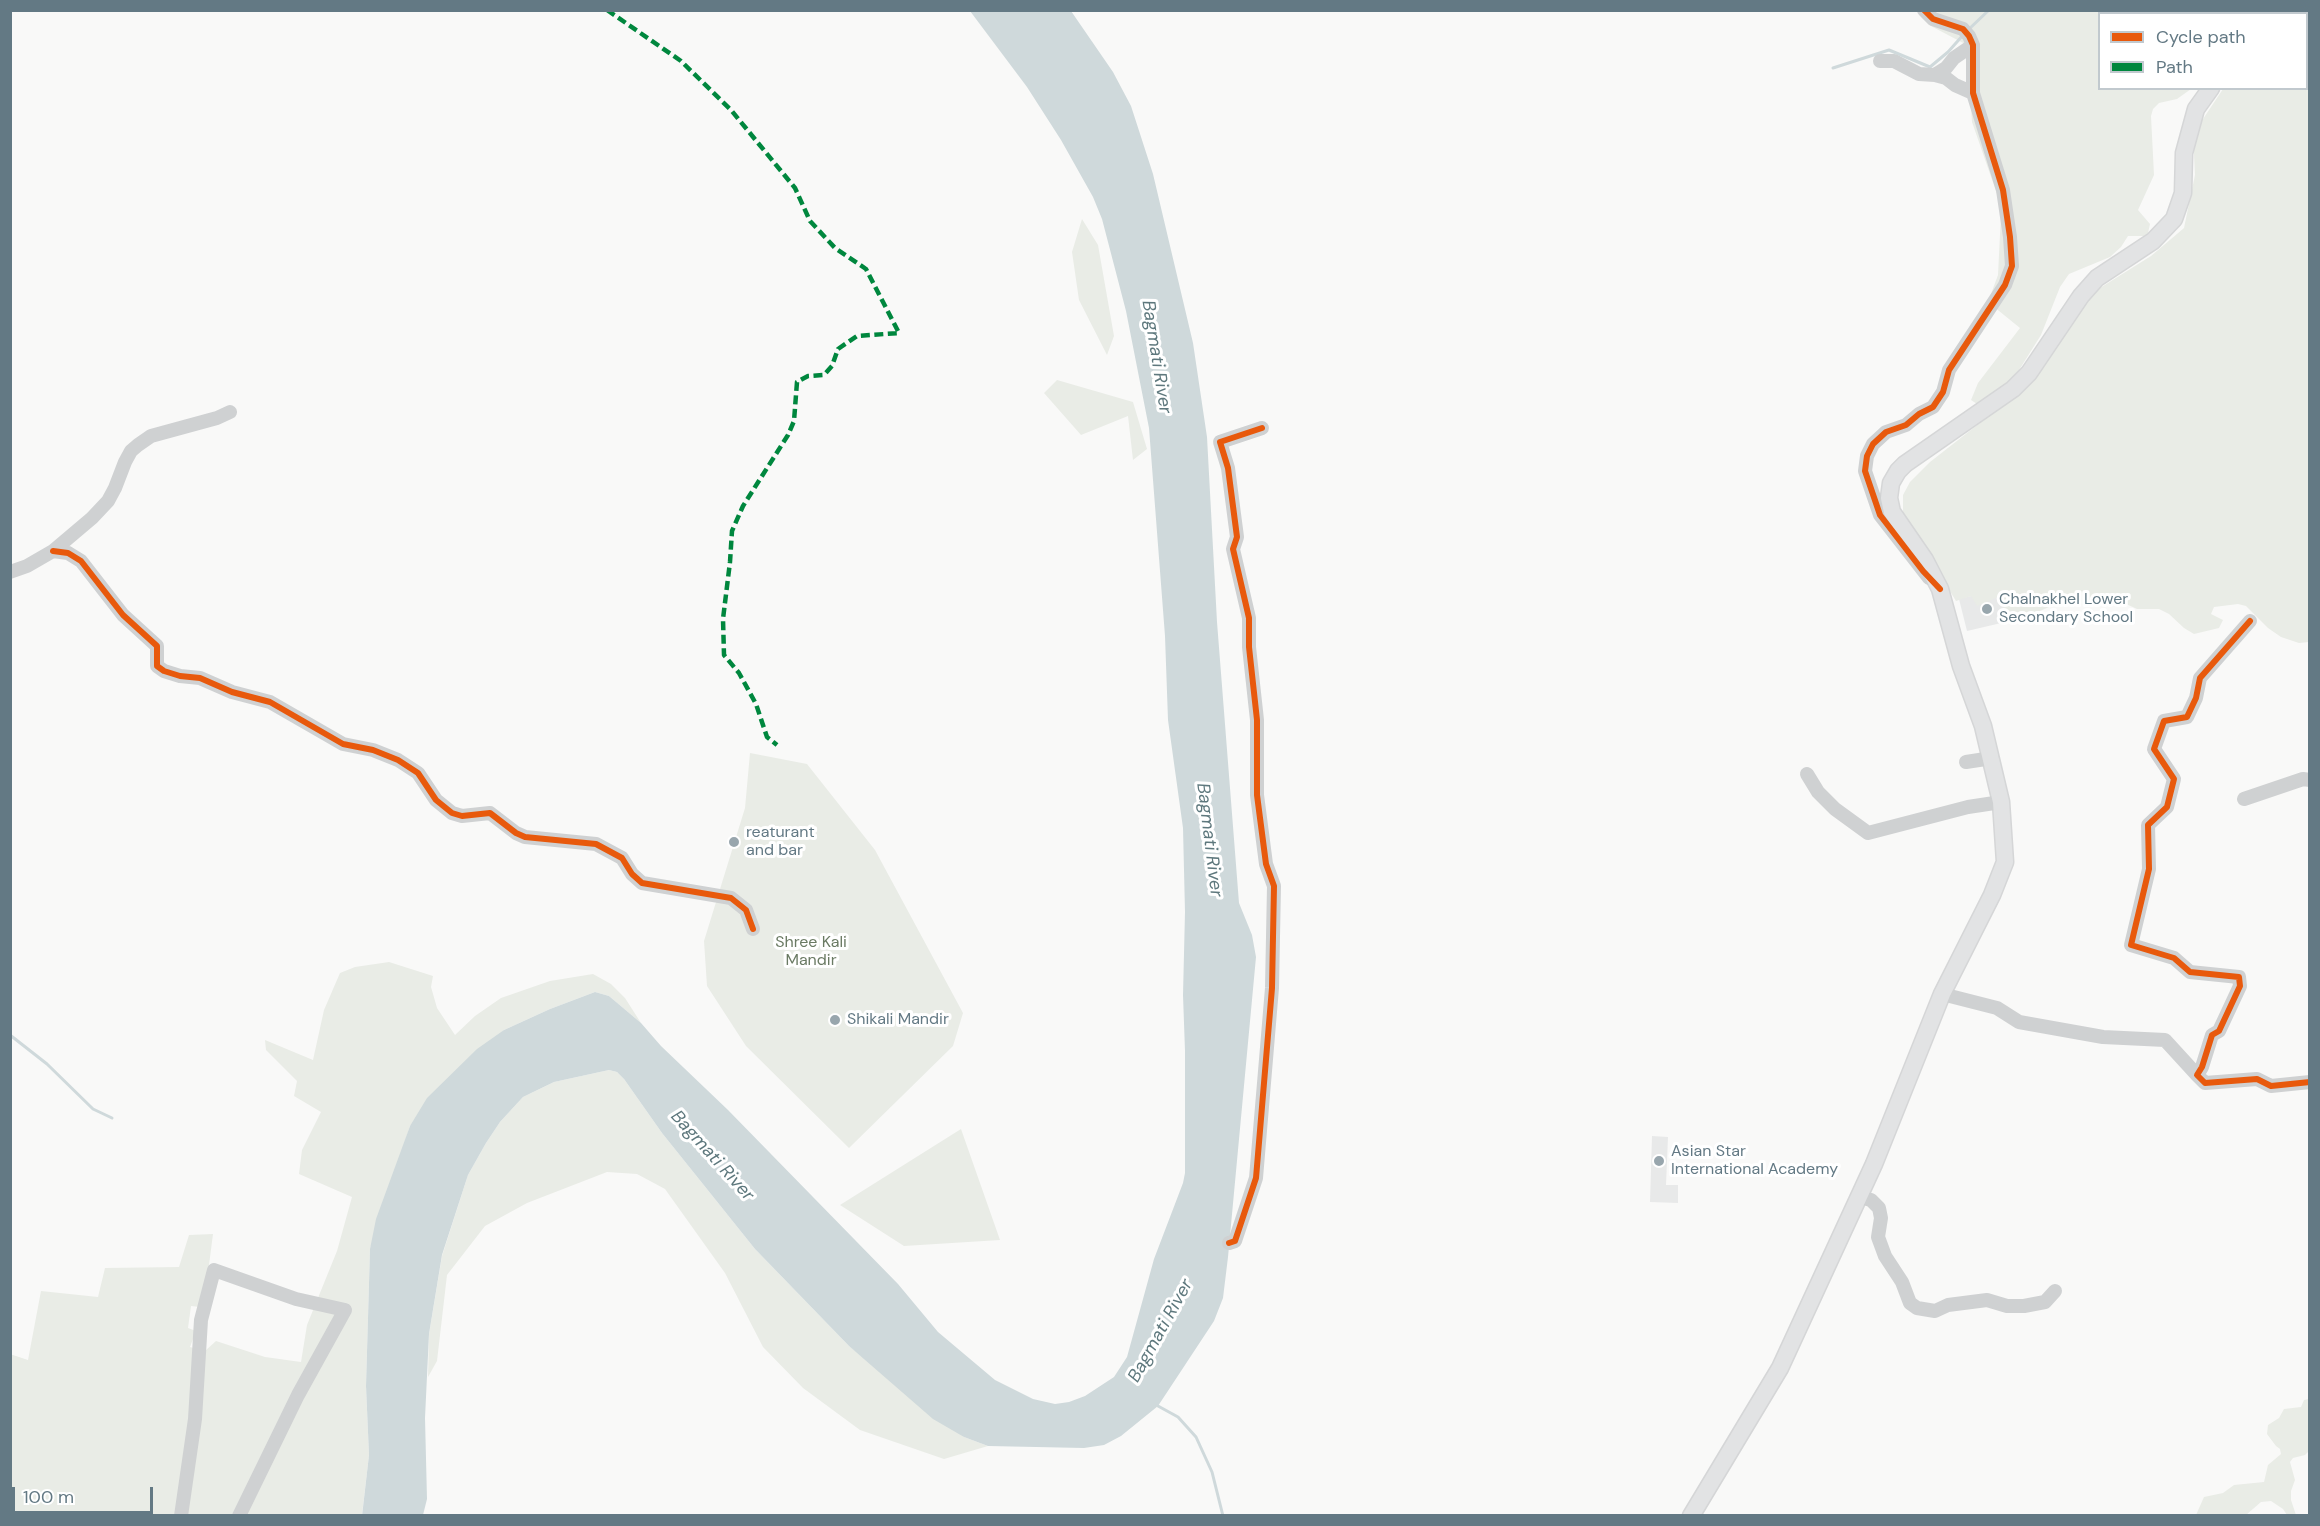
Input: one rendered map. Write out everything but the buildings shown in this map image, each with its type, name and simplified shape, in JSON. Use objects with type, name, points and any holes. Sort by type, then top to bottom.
[{"type":"main road","points":[[1691,1515],[1773,1381],[1859,1197],[1942,994],[2006,862],[2001,802],[1983,726],[1961,666],[1940,589],[1925,560],[1893,512],[1889,498],[1893,479],[1905,464],[2013,389],[2029,373],[2081,296],[2097,278],[2153,241],[2174,219],[2183,192],[2184,153],[2196,109],[2210,90]]},
{"type":"street","points":[[1924,10],[1933,20],[1963,29],[1973,45],[1973,93],[2003,190],[2012,267],[2005,285],[1949,370],[1943,392],[1933,407],[1919,414],[1906,425],[1886,432],[1873,444],[1867,456],[1865,471],[1880,515],[1923,571],[1940,589]]},
{"type":"street","points":[[1935,75],[1973,45]]},
{"type":"street","points":[[1880,61],[1894,61],[1919,74],[1947,78],[1955,85],[1973,93]]},
{"type":"street","points":[[10,572],[27,567],[53,551],[108,501],[130,451],[138,445],[151,436],[217,418],[230,412]]},
{"type":"street","points":[[1229,1243],[1235,1241],[1256,1178],[1272,988],[1274,886],[1266,864],[1257,795],[1257,720],[1249,646],[1249,618],[1233,549],[1237,537],[1228,468],[1220,442],[1262,428]]},
{"type":"street","points":[[53,551],[68,553],[81,561],[123,615],[157,646],[157,666],[164,671],[205,680],[232,692],[270,702],[343,744],[373,750],[398,760],[418,773],[436,800],[452,813],[462,816],[490,813],[512,831],[525,837],[596,844],[622,858],[637,880],[642,883],[731,898],[747,910],[753,929]]},
{"type":"street","points":[[2197,1075],[2202,1067],[2212,1035],[2219,1031],[2240,986],[2238,977],[2190,972],[2174,958],[2131,945],[2149,869],[2148,825],[2167,807],[2174,779],[2154,749],[2164,721],[2187,717],[2196,698],[2200,678],[2250,621]]},
{"type":"street","points":[[1966,762],[1992,758]]},
{"type":"street","points":[[1807,774],[1818,792],[1835,809],[1868,833],[1968,807],[2001,802]]},
{"type":"street","points":[[2244,799],[2303,779],[2310,780]]},
{"type":"street","points":[[1942,994],[1997,1008],[2019,1022],[2103,1037],[2165,1040],[2205,1083],[2257,1079],[2271,1086],[2310,1082]]},
{"type":"street","points":[[1859,1197],[1871,1200],[1879,1208],[1881,1218],[1878,1238],[1885,1256],[1902,1282],[1910,1303],[1917,1308],[1935,1311],[1948,1305],[1987,1300],[2007,1306],[2024,1306],[2045,1302],[2055,1291]]},
{"type":"street","points":[[181,1515],[195,1419],[201,1320],[214,1270],[296,1299],[345,1310],[298,1395],[239,1515]]},
{"type":"shaded area","name":"Chalnakhel Lower Secondary School","points":[[2006,587],[2014,620],[1967,631],[1959,599]]},
{"type":"shaded area","name":"Asian Star International Academy","points":[[1652,1136],[1668,1137],[1666,1185],[1678,1185],[1678,1203],[1650,1202]]},
{"type":"green space","points":[[1918,11],[2164,11],[2098,12],[2098,90],[2190,90],[2177,99],[2159,103],[2153,109],[2151,116],[2154,175],[2138,210],[2150,224],[2148,233],[2144,236],[2128,236],[2121,247],[2110,257],[2069,274],[2060,287],[2041,335],[2019,370],[2007,384],[1977,404],[1971,400],[1978,383],[2020,328],[1988,302],[1998,275],[2001,214],[1997,194],[1972,122],[1967,45],[1929,25]]},
{"type":"green space","points":[[2309,11],[2309,642],[2299,643],[2281,637],[2268,628],[2246,606],[2238,604],[2214,607],[2211,614],[2223,620],[2219,628],[2194,634],[2159,609],[2137,609],[2124,603],[2049,607],[2013,623],[1998,597],[1977,606],[1971,596],[1956,601],[1903,515],[1903,495],[1910,482],[1930,462],[2008,401],[2092,293],[2151,256],[2184,228],[2195,175],[2193,134],[2222,90],[2308,90],[2308,12],[2272,12]]},
{"type":"green space","points":[[1082,219],[1098,245],[1114,336],[1107,355],[1079,300],[1072,252]]},
{"type":"green space","points":[[1057,380],[1133,402],[1147,449],[1133,460],[1128,416],[1081,435],[1044,393]]},
{"type":"green space","name":"Shree Kali Mandir","points":[[750,753],[807,764],[875,850],[963,1013],[953,1046],[849,1148],[746,1046],[707,986],[704,941],[745,808]]},
{"type":"green space","points":[[389,962],[433,976],[431,987],[437,1008],[455,1035],[475,1016],[501,998],[550,981],[593,974],[611,984],[625,998],[641,1023],[609,996],[595,992],[550,1009],[504,1030],[410,1126],[370,1249],[366,1386],[369,1455],[362,1515],[11,1515],[10,1354],[28,1360],[41,1291],[98,1297],[105,1268],[179,1267],[189,1235],[213,1234],[200,1307],[191,1306],[188,1328],[196,1331],[190,1347],[205,1351],[216,1341],[265,1357],[301,1362],[307,1325],[337,1251],[352,1197],[299,1174],[302,1150],[321,1112],[294,1096],[297,1081],[266,1050],[265,1040],[313,1060],[324,1010],[340,973],[355,967]]},
{"type":"green space","points":[[609,1070],[617,1072],[624,1079],[662,1133],[755,1249],[849,1346],[964,1437],[988,1446],[944,1459],[860,1430],[803,1388],[763,1347],[725,1273],[665,1189],[637,1174],[607,1172],[527,1203],[485,1226],[447,1275],[437,1361],[428,1377],[429,1334],[442,1256],[468,1175],[486,1143],[500,1122],[523,1097],[554,1082]]},
{"type":"green space","points":[[961,1129],[1000,1240],[904,1246],[840,1205]]},
{"type":"green space","points":[[2309,1399],[2309,1451],[2305,1455],[2293,1458],[2290,1462],[2295,1480],[2291,1500],[2296,1515],[2287,1515],[2283,1509],[2271,1501],[2261,1502],[2246,1515],[2196,1515],[2204,1497],[2223,1493],[2234,1485],[2264,1482],[2268,1465],[2281,1454],[2280,1449],[2267,1434],[2268,1425],[2279,1418],[2284,1409],[2301,1407],[2304,1400]]},
{"type":"water","name":"Bagmati River","points":[[970,11],[1071,11],[1113,72],[1131,106],[1153,174],[1193,343],[1207,437],[1217,622],[1239,903],[1252,935],[1256,957],[1228,1257],[1223,1298],[1214,1321],[1158,1406],[1121,1436],[1104,1445],[1084,1448],[988,1446],[964,1437],[933,1419],[849,1346],[755,1249],[662,1133],[617,1072],[609,1070],[554,1082],[523,1097],[500,1122],[486,1143],[468,1175],[442,1255],[429,1334],[425,1418],[427,1499],[423,1515],[362,1516],[369,1455],[366,1386],[370,1249],[376,1219],[410,1126],[427,1098],[477,1049],[504,1030],[595,992],[609,996],[641,1023],[661,1046],[728,1110],[898,1284],[938,1332],[995,1380],[1033,1399],[1055,1404],[1069,1402],[1085,1396],[1114,1377],[1127,1357],[1154,1259],[1185,1173],[1183,828],[1168,720],[1165,636],[1149,428],[1126,311],[1102,219],[1093,197],[1061,140],[1027,87]]},
{"type":"waterway","points":[[1968,30],[1989,10]]},
{"type":"waterway","points":[[1833,68],[1889,50],[1930,67],[1964,34]]},
{"type":"waterway","points":[[10,1035],[47,1064],[93,1109],[112,1118]]},
{"type":"waterway","points":[[1158,1406],[1178,1417],[1196,1437],[1212,1472],[1223,1516]]},
{"type":"marked path","points":[[607,10],[681,61],[731,110],[795,188],[810,221],[835,248],[866,269],[899,333],[857,336],[838,349],[832,366],[824,375],[808,376],[797,382],[794,421],[788,435],[743,506],[732,531],[723,619],[724,655],[739,673],[756,704],[767,737],[777,745]]},
{"type":"cycle path","points":[[1924,10],[1933,19],[1963,29],[1973,45],[1973,93],[2003,190],[2012,266],[2005,285],[1949,370],[1943,392],[1933,407],[1919,414],[1906,425],[1886,432],[1873,444],[1867,456],[1865,471],[1880,515],[1923,571],[1940,589]]},
{"type":"cycle path","points":[[1229,1243],[1235,1241],[1256,1178],[1272,988],[1274,886],[1266,864],[1257,795],[1257,720],[1249,647],[1249,618],[1233,549],[1237,537],[1228,468],[1220,442],[1262,428]]},
{"type":"cycle path","points":[[53,551],[68,553],[81,561],[123,615],[157,646],[157,666],[164,671],[180,676],[200,678],[232,692],[270,702],[343,744],[373,750],[398,760],[418,773],[436,800],[452,813],[462,816],[490,813],[525,837],[596,844],[622,858],[632,874],[642,883],[731,898],[746,910],[753,929]]},
{"type":"cycle path","points":[[2250,621],[2200,678],[2196,698],[2187,717],[2164,721],[2154,749],[2174,779],[2167,807],[2148,825],[2149,869],[2131,945],[2174,958],[2190,972],[2239,977],[2240,986],[2219,1031],[2212,1035],[2202,1067],[2197,1075],[2205,1083],[2257,1079],[2271,1086],[2310,1082]]},
{"type":"place","name":"Chalnakhel Lower Secondary School","points":[[1987,609]]},
{"type":"place","name":"reaturant and bar","points":[[734,842]]},
{"type":"place","name":"Shikali Mandir","points":[[835,1020]]},
{"type":"place","name":"Asian Star International Academy","points":[[1659,1161]]}]
